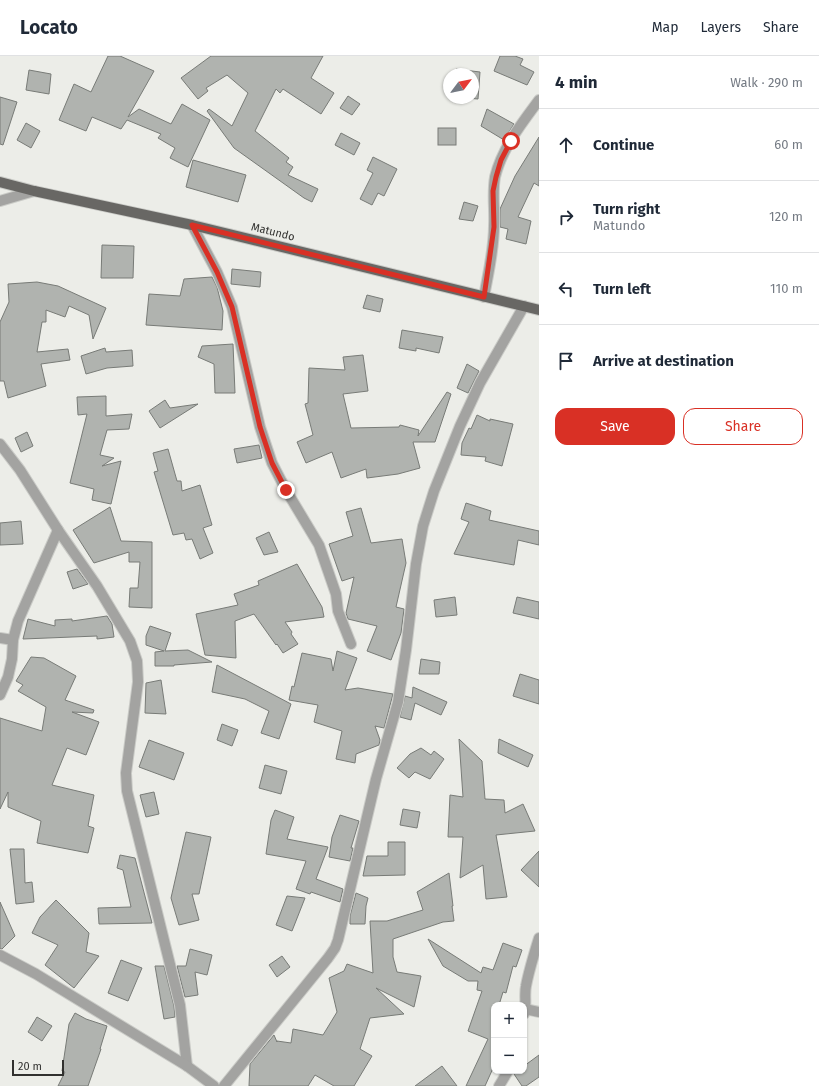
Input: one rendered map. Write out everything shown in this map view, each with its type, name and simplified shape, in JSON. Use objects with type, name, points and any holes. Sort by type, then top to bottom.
[{"type":"main road","name":"Matundo","points":[[0,182],[34,191],[192,225],[539,310]]},
{"type":"street","points":[[484,297],[494,227],[493,191],[496,177],[501,160],[511,141],[539,100]]},
{"type":"street","points":[[0,201],[34,191]]},
{"type":"street","points":[[192,225],[217,272],[232,307],[260,427],[272,463],[286,490],[319,545],[336,594],[338,611],[351,644]]},
{"type":"street","points":[[224,1086],[335,948],[376,779],[398,702],[406,650],[416,564],[423,526],[434,491],[460,426],[480,383],[524,306]]},
{"type":"street","points":[[0,444],[20,470],[58,530],[97,586],[130,641],[137,661],[138,682],[126,773],[126,791],[180,1005],[187,1066]]},
{"type":"street","points":[[0,695],[8,677],[13,640],[18,621],[58,530]]},
{"type":"street","points":[[0,638],[13,640]]},
{"type":"street","points":[[525,1002],[525,988],[539,938]]},
{"type":"street","points":[[0,955],[36,974],[187,1066],[214,1086]]},
{"type":"street","points":[[527,1012],[539,1012]]},
{"type":"street","points":[[499,1086],[506,1074]]},
{"type":"building","points":[[108,56],[120,56],[154,71],[128,117],[139,109],[171,124],[182,104],[210,120],[188,167],[170,158],[175,148],[158,138],[161,134],[127,120],[121,129],[92,117],[86,131],[59,120],[74,84],[91,92]]},
{"type":"building","points":[[211,56],[323,56],[311,78],[334,93],[321,114],[283,89],[280,93],[276,89],[255,131],[289,158],[286,162],[293,167],[288,175],[318,189],[312,202],[304,198],[234,148],[207,111],[209,109],[232,126],[248,93],[227,75],[206,88],[208,91],[198,99],[181,78]]},
{"type":"building","points":[[500,56],[515,56],[523,59],[520,65],[534,72],[527,85],[494,71]]},
{"type":"building","points":[[29,70],[51,74],[49,94],[26,90]]},
{"type":"building","points":[[348,96],[360,104],[352,115],[340,108]]},
{"type":"building","points":[[0,97],[17,102],[3,145],[0,144]]},
{"type":"building","points":[[487,109],[514,124],[504,140],[481,126]]},
{"type":"building","points":[[26,123],[40,131],[31,148],[17,140]]},
{"type":"building","points":[[438,128],[456,128],[456,145],[438,145]]},
{"type":"building","points":[[341,133],[360,143],[354,155],[335,145]]},
{"type":"building","points":[[539,137],[539,186],[534,183],[518,217],[531,221],[526,244],[506,239],[508,229],[500,227],[500,209],[515,176]]},
{"type":"building","points":[[373,157],[397,169],[384,196],[378,193],[372,205],[360,199],[373,173],[367,170]]},
{"type":"building","points":[[193,160],[246,175],[238,202],[186,187]]},
{"type":"building","points":[[464,202],[478,206],[473,221],[459,219]]},
{"type":"building","points":[[102,245],[134,246],[133,278],[101,278]]},
{"type":"building","points":[[232,269],[261,272],[260,287],[231,284]]},
{"type":"building","points":[[212,277],[217,287],[223,311],[222,330],[146,325],[149,294],[180,296],[184,279]]},
{"type":"building","points":[[37,282],[58,286],[106,308],[93,339],[89,315],[69,306],[65,317],[46,310],[46,322],[42,322],[37,352],[68,349],[70,360],[41,364],[46,386],[8,398],[4,381],[0,381],[0,322],[9,302],[8,284]]},
{"type":"building","points":[[367,295],[383,299],[380,312],[363,308]]},
{"type":"building","points":[[402,330],[443,337],[439,353],[416,348],[416,351],[399,348]]},
{"type":"building","points":[[233,344],[235,393],[215,393],[214,364],[198,357],[202,346]]},
{"type":"building","points":[[105,348],[106,352],[132,350],[133,366],[107,368],[86,374],[81,356]]},
{"type":"building","points":[[363,355],[368,391],[343,394],[351,428],[399,427],[400,425],[419,430],[418,436],[447,392],[451,394],[435,442],[413,442],[420,468],[398,474],[367,478],[366,469],[341,478],[332,452],[306,463],[297,442],[313,435],[305,404],[308,403],[309,368],[345,370],[343,357]]},
{"type":"building","points":[[467,364],[479,371],[468,393],[457,388]]},
{"type":"building","points":[[106,396],[106,416],[132,414],[129,429],[107,430],[100,455],[114,458],[102,466],[121,461],[111,504],[92,500],[94,489],[70,483],[87,414],[78,415],[77,397]]},
{"type":"building","points":[[165,400],[170,408],[198,404],[160,428],[149,411]]},
{"type":"building","points":[[477,415],[490,421],[490,419],[513,424],[502,466],[485,461],[486,457],[461,455],[462,443],[469,428],[471,429]]},
{"type":"building","points":[[27,432],[33,446],[21,452],[15,438]]},
{"type":"building","points":[[259,445],[262,458],[237,463],[234,449]]},
{"type":"building","points":[[168,449],[177,481],[181,481],[182,491],[200,485],[212,525],[203,528],[213,553],[200,559],[192,539],[186,540],[184,533],[173,535],[154,472],[158,471],[153,453]]},
{"type":"building","points":[[466,503],[491,511],[489,520],[539,531],[539,545],[518,540],[514,565],[454,554],[469,522],[461,519]]},
{"type":"building","points":[[110,507],[121,541],[152,542],[152,608],[129,607],[130,588],[138,588],[140,562],[129,562],[129,552],[94,563],[73,530]]},
{"type":"building","points":[[361,508],[371,543],[402,539],[406,563],[396,607],[404,609],[401,633],[391,660],[367,651],[377,626],[348,619],[346,613],[354,577],[342,581],[329,544],[353,536],[346,512]]},
{"type":"building","points":[[21,521],[23,544],[0,545],[0,523]]},
{"type":"building","points":[[269,532],[278,552],[264,555],[256,538]]},
{"type":"building","points":[[297,564],[322,607],[324,617],[285,622],[298,644],[283,653],[254,614],[235,621],[236,658],[205,655],[196,614],[238,605],[234,594],[259,585],[258,581]]},
{"type":"building","points":[[77,569],[88,584],[73,589],[67,572]]},
{"type":"building","points":[[455,597],[457,615],[436,617],[434,600]]},
{"type":"building","points":[[517,597],[539,602],[539,619],[513,613]]},
{"type":"building","points":[[107,616],[112,624],[114,637],[97,639],[97,636],[23,639],[28,619],[55,626],[55,620],[72,619],[72,621]]},
{"type":"building","points":[[150,626],[171,633],[165,651],[188,650],[212,662],[174,666],[155,666],[155,652],[164,651],[146,645],[146,636]]},
{"type":"building","points":[[337,651],[357,658],[345,690],[358,688],[393,694],[384,728],[375,726],[380,740],[379,745],[356,754],[355,763],[336,759],[342,731],[314,722],[318,705],[289,700],[292,686],[294,687],[302,653],[331,659],[333,671]]},
{"type":"building","points":[[31,657],[44,658],[76,676],[65,700],[94,710],[93,713],[72,712],[99,722],[86,755],[67,748],[52,785],[94,795],[88,826],[94,828],[88,853],[37,843],[41,821],[8,807],[8,792],[0,809],[0,718],[42,731],[46,707],[18,691],[23,685],[16,681]]},
{"type":"building","points":[[421,659],[440,662],[439,674],[419,674]]},
{"type":"building","points":[[217,665],[291,704],[279,739],[261,733],[269,711],[245,699],[212,692]]},
{"type":"building","points":[[520,674],[539,680],[539,704],[513,696]]},
{"type":"building","points":[[161,680],[166,714],[145,713],[146,683]]},
{"type":"building","points":[[413,687],[447,702],[441,715],[415,703],[411,720],[400,717],[405,696],[412,698]]},
{"type":"building","points":[[222,724],[238,730],[232,746],[217,740]]},
{"type":"building","points":[[459,739],[482,761],[485,799],[504,800],[505,813],[523,804],[535,831],[496,835],[507,897],[486,899],[483,865],[460,878],[463,837],[448,837],[450,795],[463,797]]},
{"type":"building","points":[[499,739],[533,755],[528,767],[498,753]]},
{"type":"building","points":[[149,740],[184,753],[174,780],[139,767]]},
{"type":"building","points":[[421,748],[431,755],[434,751],[444,759],[430,779],[415,772],[409,778],[397,768],[410,754]]},
{"type":"building","points":[[265,765],[287,771],[281,794],[259,788]]},
{"type":"building","points":[[154,792],[159,814],[146,817],[140,795]]},
{"type":"building","points":[[403,809],[420,812],[417,828],[400,825]]},
{"type":"building","points":[[275,810],[294,817],[287,839],[328,847],[316,879],[343,889],[340,902],[311,892],[310,894],[296,889],[306,861],[266,854],[271,820]]},
{"type":"building","points":[[340,815],[359,821],[351,848],[353,848],[350,861],[329,857],[332,837]]},
{"type":"building","points":[[186,832],[211,837],[199,894],[192,894],[199,920],[179,925],[171,898]]},
{"type":"building","points":[[388,842],[405,842],[405,875],[363,876],[367,856],[388,856]]},
{"type":"building","points":[[10,849],[24,849],[25,883],[32,882],[34,902],[16,904]]},
{"type":"building","points":[[539,851],[539,887],[521,870]]},
{"type":"building","points":[[120,855],[135,858],[152,923],[99,924],[98,908],[131,907],[123,870],[117,868]]},
{"type":"building","points":[[449,873],[454,921],[443,922],[393,939],[393,957],[397,972],[421,976],[414,1007],[376,988],[404,1014],[370,1018],[360,1049],[372,1056],[354,1086],[334,1086],[315,1075],[308,1086],[249,1086],[250,1064],[274,1035],[277,1042],[291,1043],[293,1029],[323,1035],[337,1012],[329,978],[344,971],[347,964],[373,973],[370,921],[387,921],[423,910],[417,892]]},
{"type":"building","points":[[356,893],[368,898],[365,924],[350,924],[350,916]]},
{"type":"building","points":[[287,896],[305,898],[292,931],[276,925]]},
{"type":"building","points":[[56,900],[89,933],[86,952],[99,956],[74,988],[45,965],[58,945],[32,933],[40,917]]},
{"type":"building","points":[[0,902],[15,936],[2,949],[0,949]]},
{"type":"building","points":[[428,939],[481,973],[483,967],[493,970],[503,943],[522,950],[516,967],[513,966],[506,993],[503,992],[500,1002],[491,1002],[491,1073],[485,1086],[466,1086],[488,1039],[468,1031],[482,991],[477,990],[478,981],[468,981],[443,966]]},
{"type":"building","points":[[190,949],[212,955],[207,975],[195,972],[198,995],[185,997],[177,966],[186,966]]},
{"type":"building","points":[[282,956],[290,967],[277,977],[269,965]]},
{"type":"building","points":[[121,960],[142,968],[128,1001],[108,993]]},
{"type":"building","points":[[155,966],[164,966],[174,1006],[175,1017],[164,1019]]},
{"type":"building","points":[[75,1013],[86,1019],[107,1026],[101,1049],[88,1086],[58,1086],[65,1072],[62,1071],[69,1024]]},
{"type":"building","points":[[37,1017],[52,1026],[42,1041],[28,1032]]},
{"type":"building","points":[[539,1055],[539,1077],[526,1086],[522,1086],[514,1074],[527,1074],[527,1064]]},
{"type":"building","points":[[442,1066],[457,1086],[415,1086]]},
{"type":"route","points":[[286,490],[272,463],[260,427],[232,307],[217,272],[192,225],[484,297],[493,243],[493,191],[501,160],[511,141]]}]
